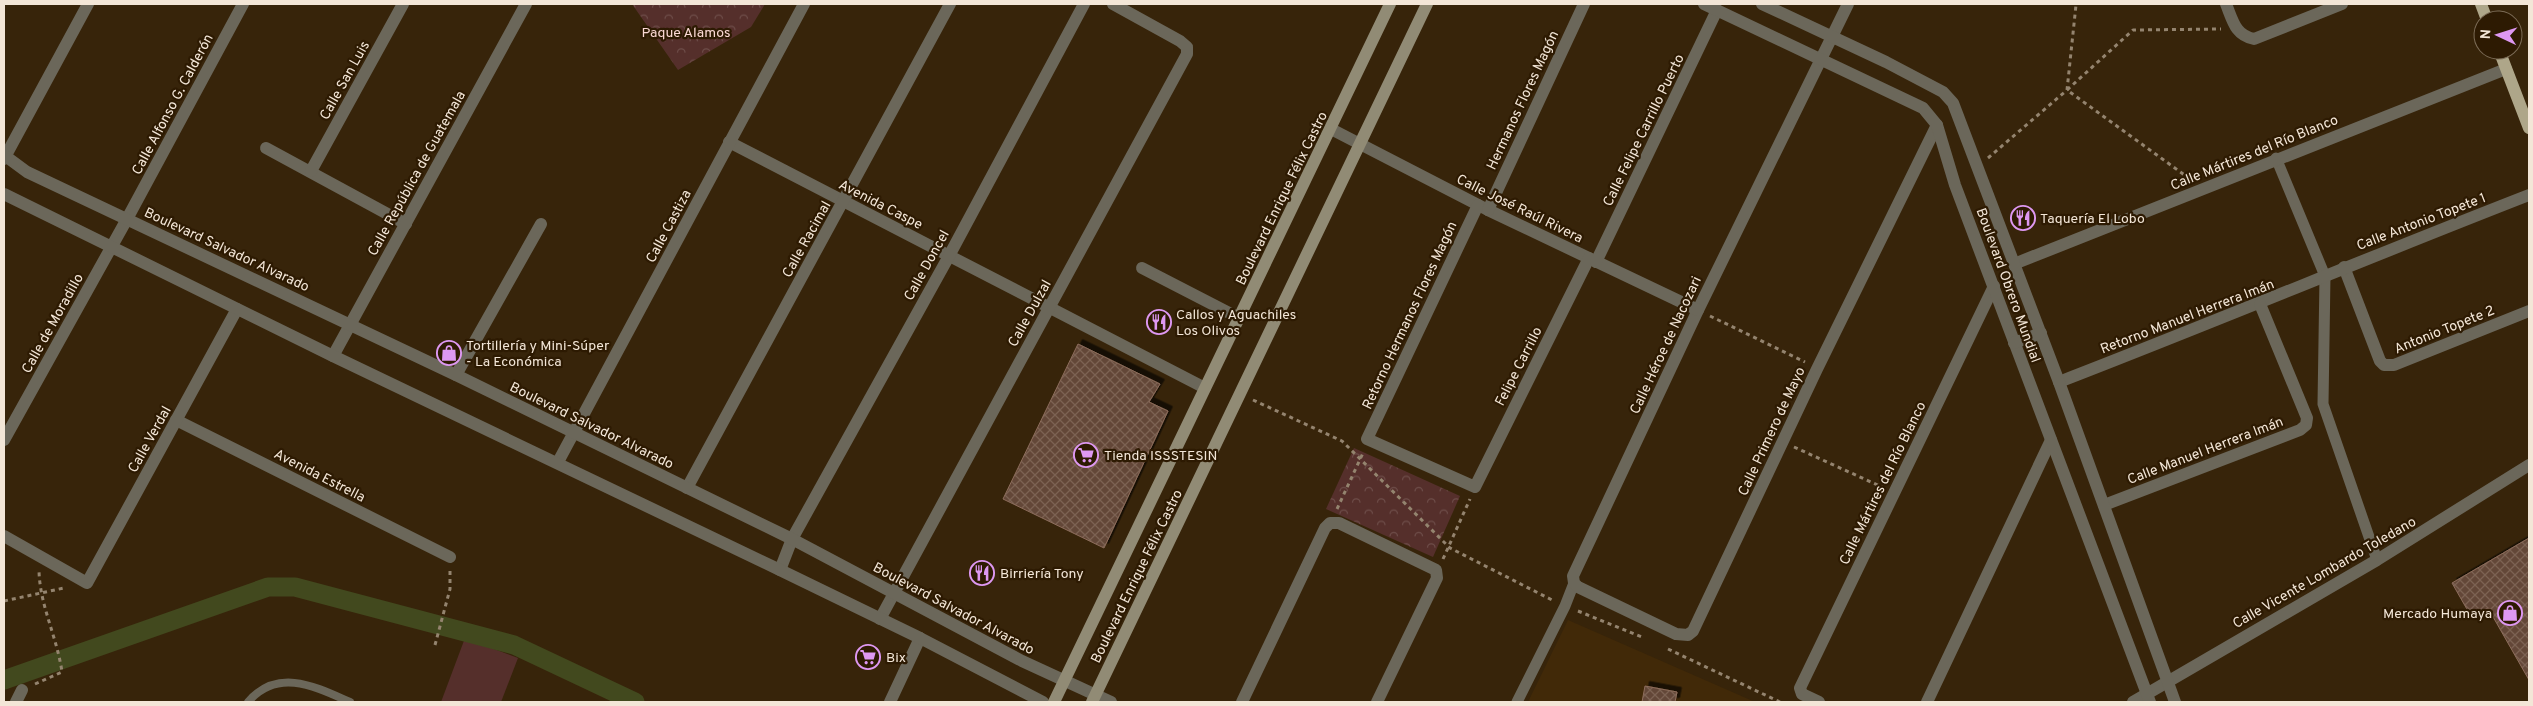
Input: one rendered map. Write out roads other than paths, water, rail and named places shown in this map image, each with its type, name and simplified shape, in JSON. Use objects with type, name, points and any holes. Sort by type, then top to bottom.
[{"type":"main road","name":"Boulevard Enrique Félix Castro","points":[[1054,702],[1390,4]]},
{"type":"main road","name":"Boulevard Enrique Félix Castro","points":[[1094,699],[1427,4]]},
{"type":"main road","points":[[2503,60],[2529,128]]},
{"type":"street","points":[[4,157],[88,4]]},
{"type":"street","name":"Calle Alfonso G. Calderón","points":[[112,246],[243,4]]},
{"type":"street","name":"Calle San Luis","points":[[311,171],[403,4]]},
{"type":"street","name":"Calle República de Guatemala","points":[[333,356],[526,4]]},
{"type":"street","name":"Calle Castiza","points":[[558,462],[575,434],[804,4]]},
{"type":"street","name":"Calle Racimal","points":[[687,488],[950,4]]},
{"type":"street","name":"Calle Doncel","points":[[780,570],[792,539],[949,256],[1084,4]]},
{"type":"street","name":"Calle Dulzal","points":[[880,619],[1187,54],[1187,47],[1180,41],[1113,4]]},
{"type":"street","name":"Hermanos Flores Magón","points":[[1483,207],[1584,4]]},
{"type":"street","name":"Boulevard Obrero Mundial","points":[[1704,4],[1923,108],[1937,125],[1955,184],[2148,698]]},
{"type":"street","name":"Boulevard Obrero Mundial","points":[[1762,4],[1886,62],[1942,92],[1953,103],[1979,166],[2014,264],[2060,382],[2175,702]]},
{"type":"street","name":"Calle Héroe de Nacozari","points":[[1517,702],[1565,606],[1574,583],[1573,576],[1698,310],[1848,4]]},
{"type":"street","points":[[2226,4],[2236,29],[2244,36],[2254,38],[2342,4]]},
{"type":"street","name":"Calle Felipe Carrillo Puerto","points":[[1593,260],[1717,10]]},
{"type":"street","name":"Calle Mártires del Río Blanco","points":[[2014,264],[2276,158],[2506,69]]},
{"type":"street","name":"Calle Primero de Mayo","points":[[1574,583],[1578,587],[1676,634],[1688,635],[1693,631],[1817,368],[1937,125]]},
{"type":"street","name":"Calle José Raúl Rivera","points":[[1331,130],[1483,207],[1698,310]]},
{"type":"street","name":"Avenida Caspe","points":[[729,142],[1205,388]]},
{"type":"street","points":[[266,148],[406,224]]},
{"type":"street","name":"Boulevard Salvador Alvarado","points":[[4,157],[27,172],[350,324],[792,539],[1022,661],[1065,680],[1094,699],[1112,702]]},
{"type":"street","points":[[2276,158],[2325,276],[2323,404],[2377,560]]},
{"type":"street","points":[[4,194],[333,356],[558,462],[920,638],[1042,702]]},
{"type":"street","name":"Calle Antonio Topete 1","points":[[2325,276],[2529,195]]},
{"type":"street","name":"Retorno Hermanos Flores Magón","points":[[1474,487],[1367,439],[1483,207]]},
{"type":"street","points":[[456,375],[541,224]]},
{"type":"street","name":"Calle de Moradillo","points":[[4,440],[112,246]]},
{"type":"street","name":"Felipe Carrillo","points":[[1474,487],[1593,260]]},
{"type":"street","name":"Antonio Topete 2","points":[[2344,267],[2380,361],[2384,364],[2394,365],[2529,311]]},
{"type":"street","points":[[1142,268],[1239,318]]},
{"type":"street","name":"Retorno Manuel Herrera Imán","points":[[2060,382],[2260,304],[2325,276]]},
{"type":"street","name":"Calle Mártires del Río Blanco","points":[[1819,702],[1800,693],[1800,688],[1994,286]]},
{"type":"street","name":"Calle Manuel Herrera Imán","points":[[2104,505],[2300,430],[2306,424],[2307,418],[2260,304]]},
{"type":"street","name":"Calle Verdal","points":[[4,536],[87,583],[237,309]]},
{"type":"street","points":[[2014,343],[2041,333]]},
{"type":"street","name":"Avenida Estrella","points":[[176,420],[450,557]]},
{"type":"street","points":[[1927,702],[2052,440]]},
{"type":"street","name":"Calle Vicente Lombardo Toledano","points":[[2132,702],[2148,698],[2168,681],[2377,560],[2529,465]]},
{"type":"street","points":[[1242,702],[1325,528],[1330,523],[1339,523],[1436,570],[1437,578],[1377,702]]},
{"type":"street","points":[[890,702],[920,638]]},
{"type":"street","points":[[16,702],[22,690]]},
{"type":"lane","points":[[248,702],[262,690],[278,683],[292,682],[307,684],[350,702]]},
{"type":"waterway","points":[[4,680],[268,587],[295,587],[514,645],[635,702]]},
{"type":"place","name":"Taquería El Lobo","points":[[2023,218]]},
{"type":"place","name":"Callos y Aguachiles Los Olivos","points":[[1159,322]]},
{"type":"place","name":"Tortillería y Mini-Súper - La Económica","points":[[449,353]]},
{"type":"place","name":"Tienda ISSSTESIN","points":[[1086,455]]},
{"type":"place","name":"Birriería Tony","points":[[982,573]]},
{"type":"place","name":"Mercado Humaya","points":[[2510,613]]},
{"type":"place","name":"Bix","points":[[868,657]]},
{"type":"park label","name":"Paque Alamos","points":[[686,32]]}]
